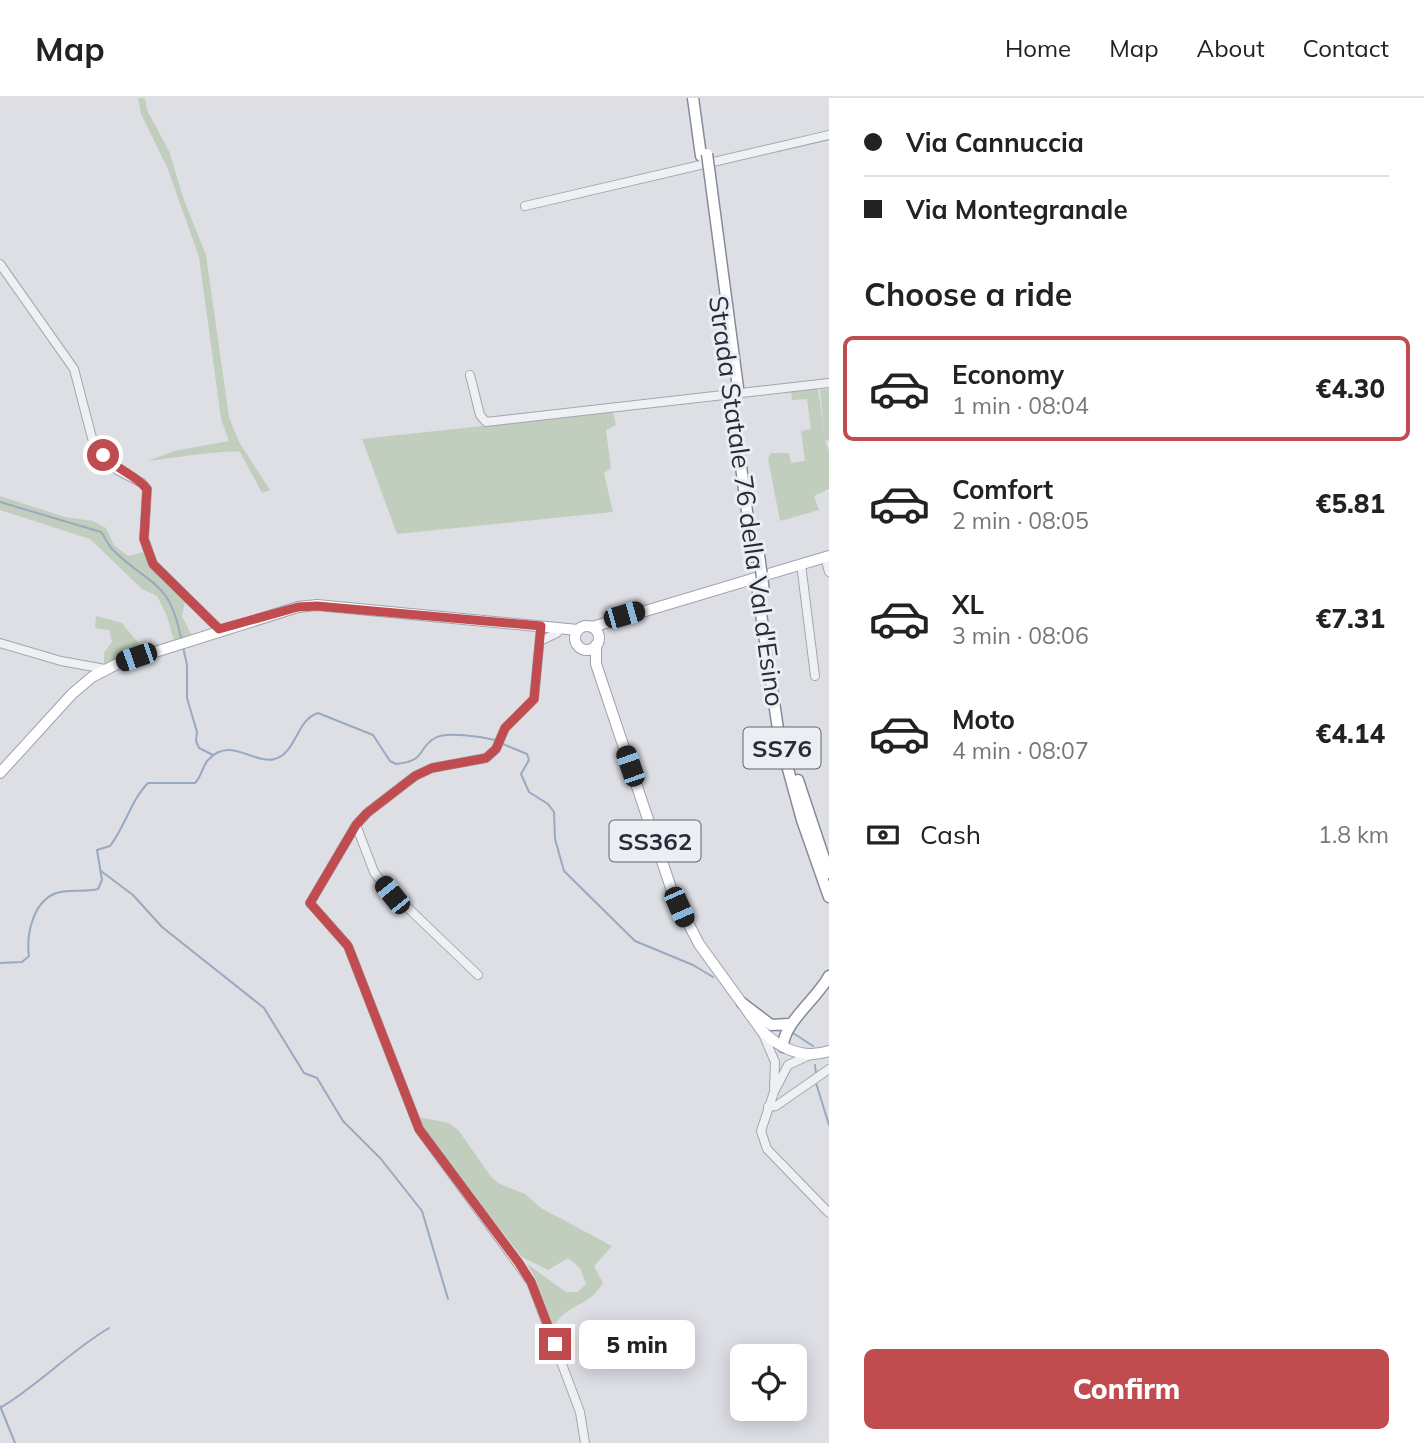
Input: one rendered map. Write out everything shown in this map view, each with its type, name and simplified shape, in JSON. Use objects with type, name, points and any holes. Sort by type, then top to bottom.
[{"type":"highway","name":"Strada Statale 76 della Val d'Esino","points":[[693,98],[707,176],[779,736],[802,820],[829,897]]},
{"type":"highway","name":"Strada Statale 76 della Val d'Esino","points":[[700,98],[704,155]]},
{"type":"highway","name":"Strada Statale 76 della Val d'Esino","points":[[761,592],[796,774],[829,873]]},
{"type":"highway","points":[[796,774],[829,859]]},
{"type":"highway","points":[[783,1047],[789,1024],[818,996],[829,976]]},
{"type":"highway","points":[[742,1003],[771,1025],[789,1024]]},
{"type":"main road","points":[[598,640],[592,627],[827,557]]},
{"type":"main road","name":"SS362","points":[[0,773],[72,694],[105,669],[219,629],[298,607],[317,606],[578,629],[592,627]]},
{"type":"main road","points":[[578,629],[575,636],[579,646],[591,649],[607,622]]},
{"type":"main road","name":"SS362","points":[[541,626],[579,646],[596,664]]},
{"type":"main road","name":"SS362","points":[[598,640],[596,664],[673,894],[699,944],[762,1031],[783,1047],[813,1054],[829,1052]]},
{"type":"street","points":[[526,206],[829,135]]},
{"type":"street","points":[[0,264],[74,369],[92,438],[103,455],[117,470],[142,483],[147,489],[144,539],[153,564],[219,629]]},
{"type":"street","points":[[470,375],[480,415],[486,422],[829,383]]},
{"type":"street","points":[[827,557],[829,572]]},
{"type":"street","points":[[801,564],[815,676]]},
{"type":"street","points":[[541,626],[534,699],[505,728],[486,758],[432,768],[415,776],[367,813],[356,825],[312,897],[311,908],[348,946],[419,1129],[531,1282],[580,1412],[585,1443]]},
{"type":"street","points":[[540,641],[557,633]]},
{"type":"street","points":[[0,643],[61,661],[105,669]]},
{"type":"street","points":[[356,825],[374,872],[383,884],[478,975]]},
{"type":"street","points":[[762,1031],[775,1062],[774,1092]]},
{"type":"street","points":[[775,1062],[783,1047]]},
{"type":"street","points":[[783,1047],[789,1057],[788,1065],[774,1092],[761,1131],[767,1149],[829,1213]]},
{"type":"street","points":[[788,1065],[813,1054]]},
{"type":"street","points":[[768,1107],[776,1106],[829,1069]]},
{"type":"green space","points":[[138,98],[145,98],[147,110],[169,151],[184,200],[206,255],[229,417],[239,442],[270,490],[262,493],[240,452],[148,461],[174,451],[229,441],[221,419],[199,257],[167,167],[141,114]]},
{"type":"green space","points":[[818,388],[824,432],[820,390],[829,389],[829,440],[825,441],[829,451],[829,489],[814,496],[819,510],[780,521],[768,458],[771,453],[789,453],[791,463],[805,461],[801,431],[811,429],[807,399],[792,400],[791,392]]},
{"type":"green space","points":[[613,412],[616,425],[606,430],[611,468],[604,473],[613,512],[397,534],[362,439]]},
{"type":"green space","points":[[0,496],[65,517],[93,521],[106,528],[114,545],[128,556],[144,552],[160,578],[185,602],[182,616],[192,636],[174,641],[167,616],[157,596],[142,589],[90,539],[0,510]]},
{"type":"green space","points":[[96,616],[122,623],[145,651],[104,665],[104,653],[112,642],[109,630],[95,628]]},
{"type":"green space","points":[[418,1117],[449,1123],[459,1131],[492,1178],[525,1194],[541,1208],[612,1246],[594,1266],[603,1283],[591,1297],[566,1313],[553,1327],[535,1277],[527,1264],[566,1292],[578,1292],[586,1284],[580,1268],[568,1258],[548,1270],[522,1257],[434,1147]]},
{"type":"waterway","points":[[0,502],[101,532],[113,550],[164,593],[176,618],[181,638]]},
{"type":"waterway","points":[[183,647],[187,665],[187,698],[197,732],[196,741],[199,748],[213,755]]},
{"type":"waterway","points":[[0,963],[22,962],[29,956],[32,920],[47,898],[59,892],[98,889],[102,880],[97,850],[110,846],[137,797],[148,783],[195,783],[208,760],[225,750],[267,760],[275,759],[288,750],[305,722],[318,713],[373,735],[390,761],[396,764],[413,760],[429,742],[440,736],[464,735],[495,740]]},
{"type":"waterway","points":[[503,744],[527,754],[529,760],[521,774],[529,792],[548,804],[554,812],[555,839],[564,871],[635,941],[693,965],[713,977]]},
{"type":"waterway","points":[[101,871],[133,895],[162,927],[264,1008],[304,1073],[317,1078],[343,1121],[381,1159],[422,1211],[448,1299]]},
{"type":"waterway","points":[[793,1033],[813,1046]]},
{"type":"waterway","points":[[815,1065],[816,1074]]},
{"type":"waterway","points":[[816,1083],[829,1125]]},
{"type":"waterway","points":[[0,1408],[109,1328]]},
{"type":"waterway","points":[[0,1406],[15,1443]]},
{"type":"route","points":[[103,455],[117,470],[142,483],[147,489],[144,539],[153,564],[163,577],[219,629],[298,607],[317,606],[541,626],[534,699],[505,728],[493,753],[486,758],[432,768],[415,776],[367,813],[356,825],[310,903],[311,908],[348,946],[419,1129],[519,1263],[531,1282],[555,1344]]}]
